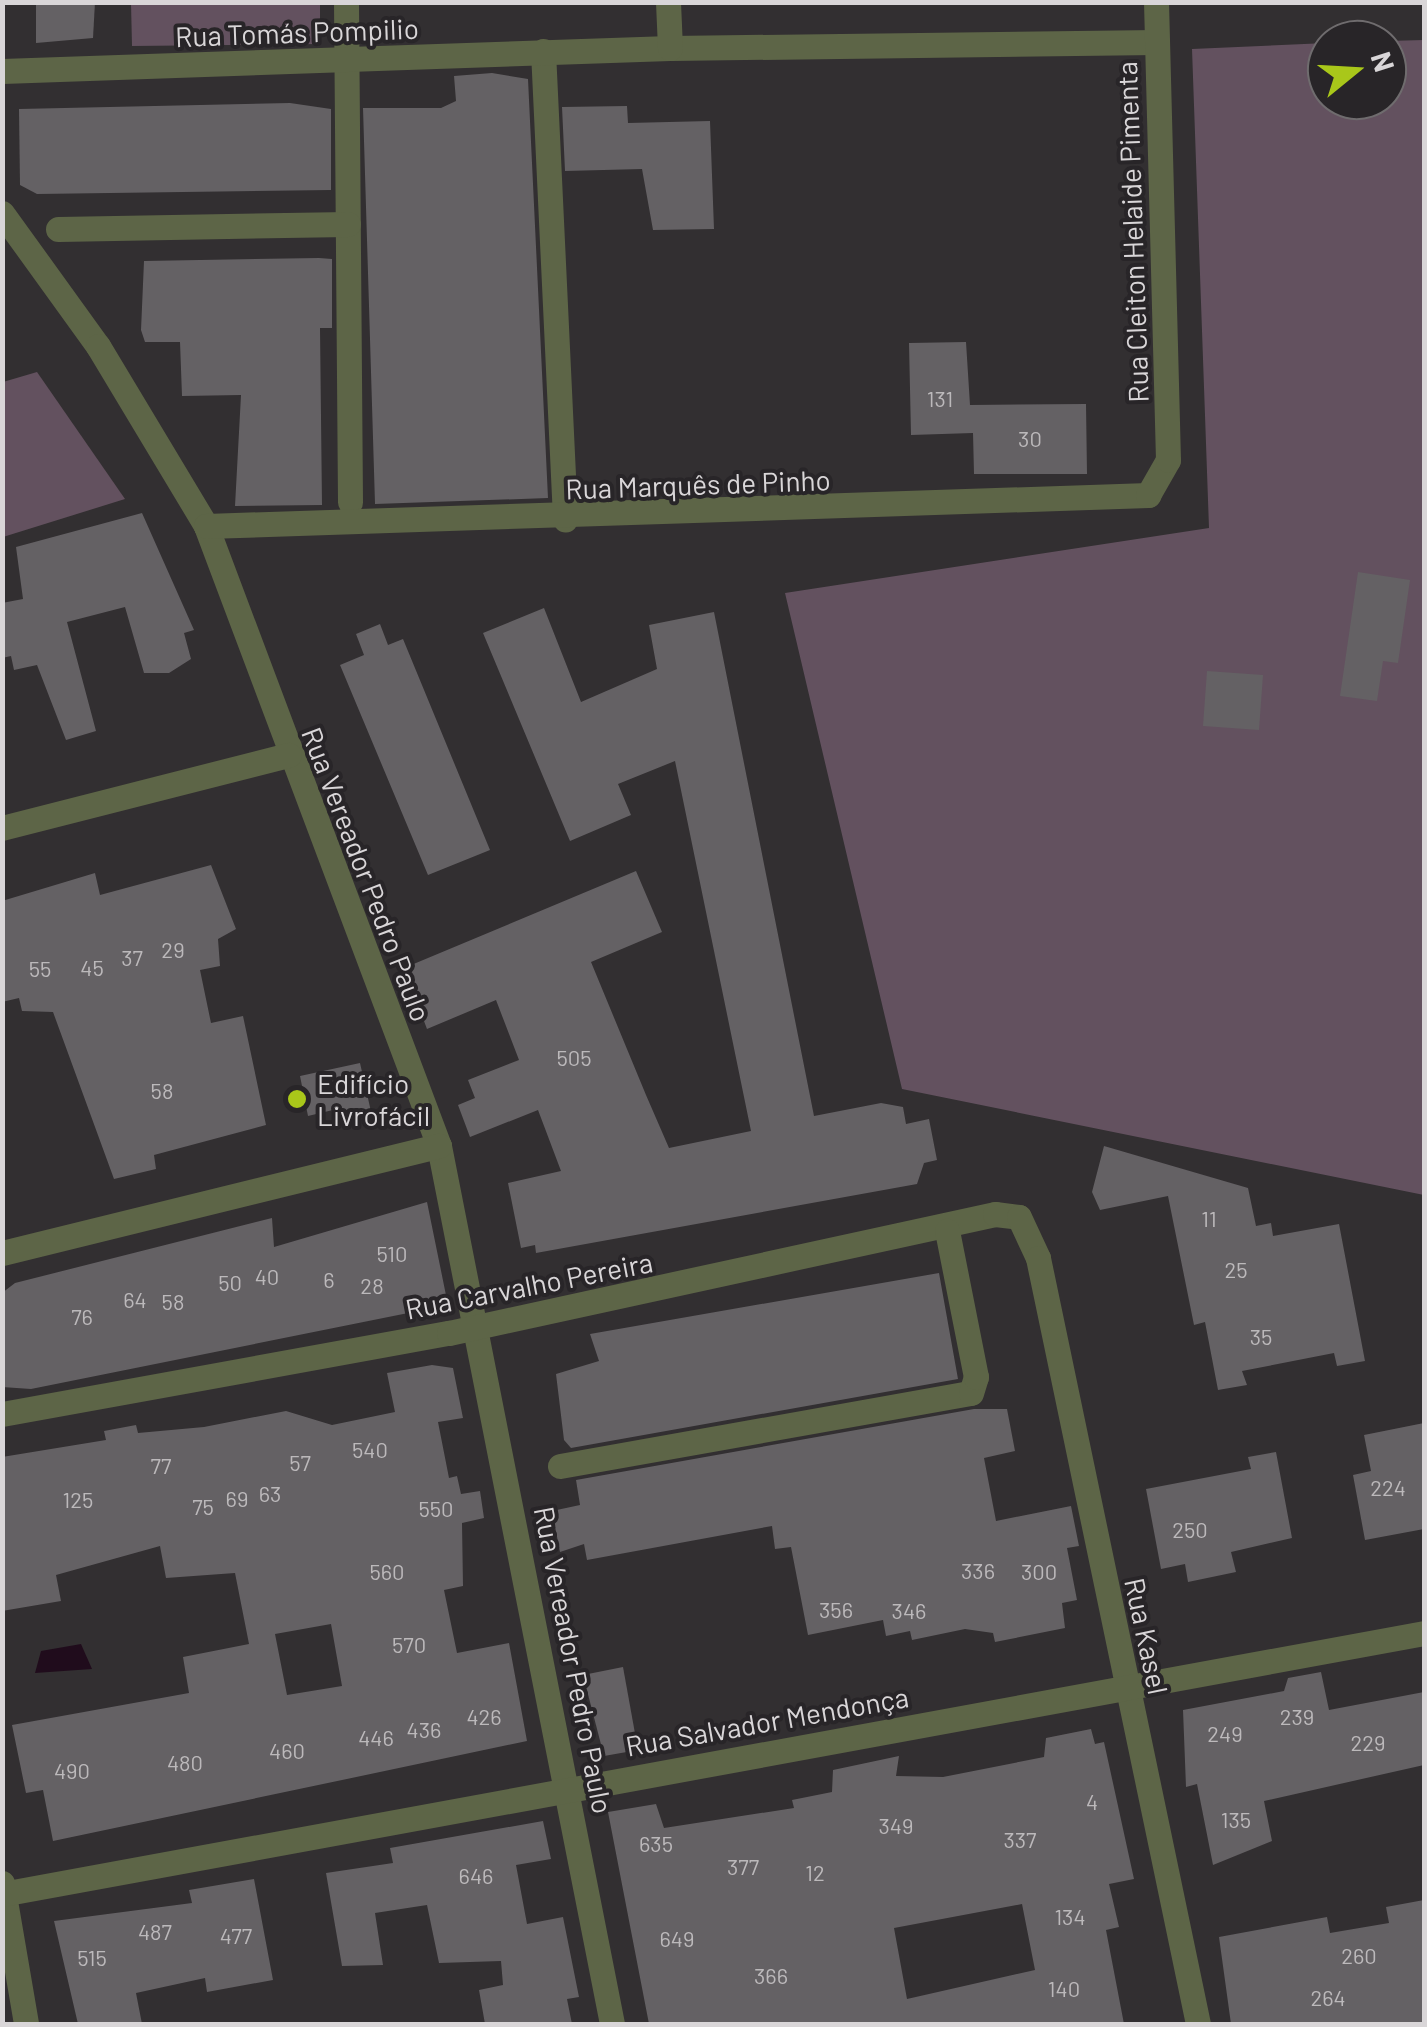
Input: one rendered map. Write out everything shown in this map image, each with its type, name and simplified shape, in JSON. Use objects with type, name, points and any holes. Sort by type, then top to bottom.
[{"type":"street","points":[[346,2],[350,502]]},
{"type":"street","name":"Rua Cleiton Helaide Pimenta","points":[[1156,2],[1168,460]]},
{"type":"street","points":[[668,3],[670,48]]},
{"type":"street","name":"Rua Tomás Pompilio","points":[[2,71],[670,48],[1157,42]]},
{"type":"street","points":[[544,52],[565,519]]},
{"type":"street","name":"Rua Vereador Pedro Paulo","points":[[2,213],[98,346],[206,526],[439,1146],[478,1327],[612,2024]]},
{"type":"street","points":[[58,228],[348,224]]},
{"type":"street","name":"Rua Marquês de Pinho","points":[[206,526],[565,519],[1135,499],[1161,484],[1168,460]]},
{"type":"street","points":[[2,828],[289,755]]},
{"type":"street","points":[[2,1253],[439,1146]]},
{"type":"street","name":"Rua Carvalho Pereira","points":[[2,1414],[478,1327],[947,1231],[1012,1214],[1030,1231],[1038,1258]]},
{"type":"street","points":[[560,1466],[971,1393],[976,1376],[947,1231]]},
{"type":"street","name":"Rua Kasel","points":[[1038,1258],[1198,2024]]},
{"type":"street","name":"Rua Salvador Mendonça","points":[[3,1890],[568,1786],[1127,1690],[1424,1633]]},
{"type":"street","points":[[3,1890],[26,2024]]},
{"type":"shaded area","points":[[131,3],[320,3],[320,44],[132,46]]},
{"type":"shaded area","points":[[1407,40],[1424,40],[1424,1195],[902,1089],[785,593],[1209,528],[1192,49],[1307,44],[1307,120],[1407,120]]},
{"type":"shaded area","points":[[37,372],[125,499],[3,537],[3,382]]},
{"type":"shaded area","points":[[81,1644],[92,1669],[35,1673],[41,1651]]},
{"type":"building","points":[[36,2],[95,2],[93,38],[36,43]]},
{"type":"building","points":[[492,73],[528,79],[548,498],[375,504],[363,108],[441,108],[456,101],[454,76]]},
{"type":"building","points":[[290,103],[331,109],[331,190],[37,194],[20,185],[19,109]]},
{"type":"building","points":[[627,106],[628,123],[710,121],[714,229],[653,230],[642,169],[565,171],[562,107]]},
{"type":"building","points":[[332,259],[332,328],[320,328],[322,505],[235,506],[241,395],[182,396],[180,342],[145,342],[141,330],[144,261]]},
{"type":"building","points":[[966,342],[970,405],[1086,404],[1087,474],[974,474],[973,433],[911,435],[909,343]]},
{"type":"building","points":[[142,513],[194,630],[184,633],[191,659],[169,673],[144,673],[125,607],[67,622],[96,731],[66,740],[37,665],[14,670],[11,656],[2,658],[2,603],[23,599],[16,547]]},
{"type":"building","points":[[1358,572],[1410,580],[1398,663],[1383,661],[1377,701],[1340,696]]},
{"type":"building","points":[[544,608],[581,702],[657,669],[649,625],[714,612],[814,1116],[881,1103],[903,1107],[906,1124],[929,1119],[937,1160],[924,1163],[917,1184],[536,1253],[535,1245],[521,1248],[508,1183],[561,1171],[538,1110],[470,1137],[458,1105],[475,1098],[468,1080],[519,1060],[496,1000],[427,1029],[404,968],[636,871],[662,932],[591,962],[669,1148],[751,1131],[675,761],[618,784],[631,815],[570,841],[483,633]]},
{"type":"building","points":[[380,624],[388,645],[403,639],[490,850],[428,875],[340,665],[364,655],[356,634]]},
{"type":"building","points":[[1207,671],[1263,675],[1259,730],[1203,726]]},
{"type":"building","points":[[211,865],[236,929],[218,939],[220,966],[200,970],[211,1023],[243,1016],[266,1125],[154,1155],[156,1169],[114,1179],[53,1012],[22,1011],[19,998],[2,1002],[2,901],[95,873],[100,895]]},
{"type":"building","points":[[360,1063],[372,1116],[340,1123],[337,1109],[308,1116],[300,1076]]},
{"type":"building","points":[[1104,1146],[1248,1188],[1256,1226],[1271,1223],[1273,1236],[1339,1224],[1365,1361],[1337,1366],[1334,1353],[1242,1371],[1247,1385],[1218,1390],[1205,1322],[1194,1325],[1168,1196],[1100,1210],[1092,1192]]},
{"type":"building","points":[[427,1202],[448,1305],[31,1389],[2,1387],[2,1293],[15,1283],[272,1218],[274,1247]]},
{"type":"building","points":[[939,1273],[958,1379],[571,1448],[564,1440],[556,1374],[599,1361],[590,1334]]},
{"type":"building","points":[[432,1365],[453,1368],[463,1418],[438,1422],[449,1478],[457,1476],[461,1494],[480,1491],[484,1518],[462,1523],[463,1586],[444,1590],[457,1653],[509,1643],[527,1741],[53,1841],[43,1790],[26,1793],[12,1725],[189,1693],[183,1657],[249,1644],[235,1573],[166,1578],[160,1546],[56,1575],[61,1601],[2,1611],[2,1457],[106,1440],[104,1431],[136,1425],[138,1433],[204,1427],[286,1411],[332,1425],[395,1412],[387,1373]],"holes":[[[331,1624],[342,1686],[287,1695],[275,1634]]]},
{"type":"building","points":[[974,1409],[1007,1409],[1015,1451],[984,1458],[996,1521],[1071,1506],[1079,1546],[1067,1548],[1077,1600],[1062,1603],[1065,1628],[995,1642],[993,1633],[965,1629],[912,1640],[910,1631],[886,1636],[883,1620],[808,1635],[791,1547],[775,1549],[772,1526],[587,1560],[584,1544],[560,1552],[552,1511],[580,1505],[576,1480]]},
{"type":"building","points":[[1424,1423],[1424,1529],[1365,1540],[1353,1475],[1371,1471],[1364,1435]]},
{"type":"building","points":[[1276,1452],[1292,1538],[1231,1552],[1236,1572],[1188,1582],[1185,1564],[1161,1569],[1146,1489],[1251,1469],[1248,1457]]},
{"type":"building","points":[[623,1667],[638,1750],[604,1756],[583,1675]]},
{"type":"building","points":[[1321,1672],[1329,1710],[1424,1692],[1424,1765],[1264,1801],[1272,1841],[1213,1865],[1197,1784],[1186,1787],[1183,1710],[1284,1691],[1288,1678]]},
{"type":"building","points":[[1091,1729],[1095,1744],[1104,1742],[1134,1879],[1109,1884],[1119,1927],[1106,1930],[1124,2024],[649,2024],[608,1812],[656,1804],[664,1828],[794,1808],[792,1800],[832,1792],[833,1770],[899,1756],[896,1776],[943,1777],[1044,1757],[1046,1738]],"holes":[[[1022,1904],[1035,1970],[907,1999],[894,1928]]]},
{"type":"building","points":[[543,1821],[551,1859],[516,1865],[527,1924],[563,1917],[579,1997],[567,1999],[572,2024],[485,2024],[479,1990],[503,1985],[501,1961],[439,1963],[427,1905],[375,1913],[383,1965],[342,1966],[326,1873],[393,1863],[390,1848]]},
{"type":"building","points":[[254,1879],[273,1980],[207,1992],[205,1978],[136,1993],[142,2024],[78,2024],[54,1921],[192,1903],[189,1890]]},
{"type":"building","points":[[1424,1900],[1424,2024],[1231,2024],[1219,1937],[1327,1917],[1330,1933],[1389,1923],[1386,1907]]},
{"type":"place","name":"Edifício Livrofácil","points":[[297,1099]]}]
